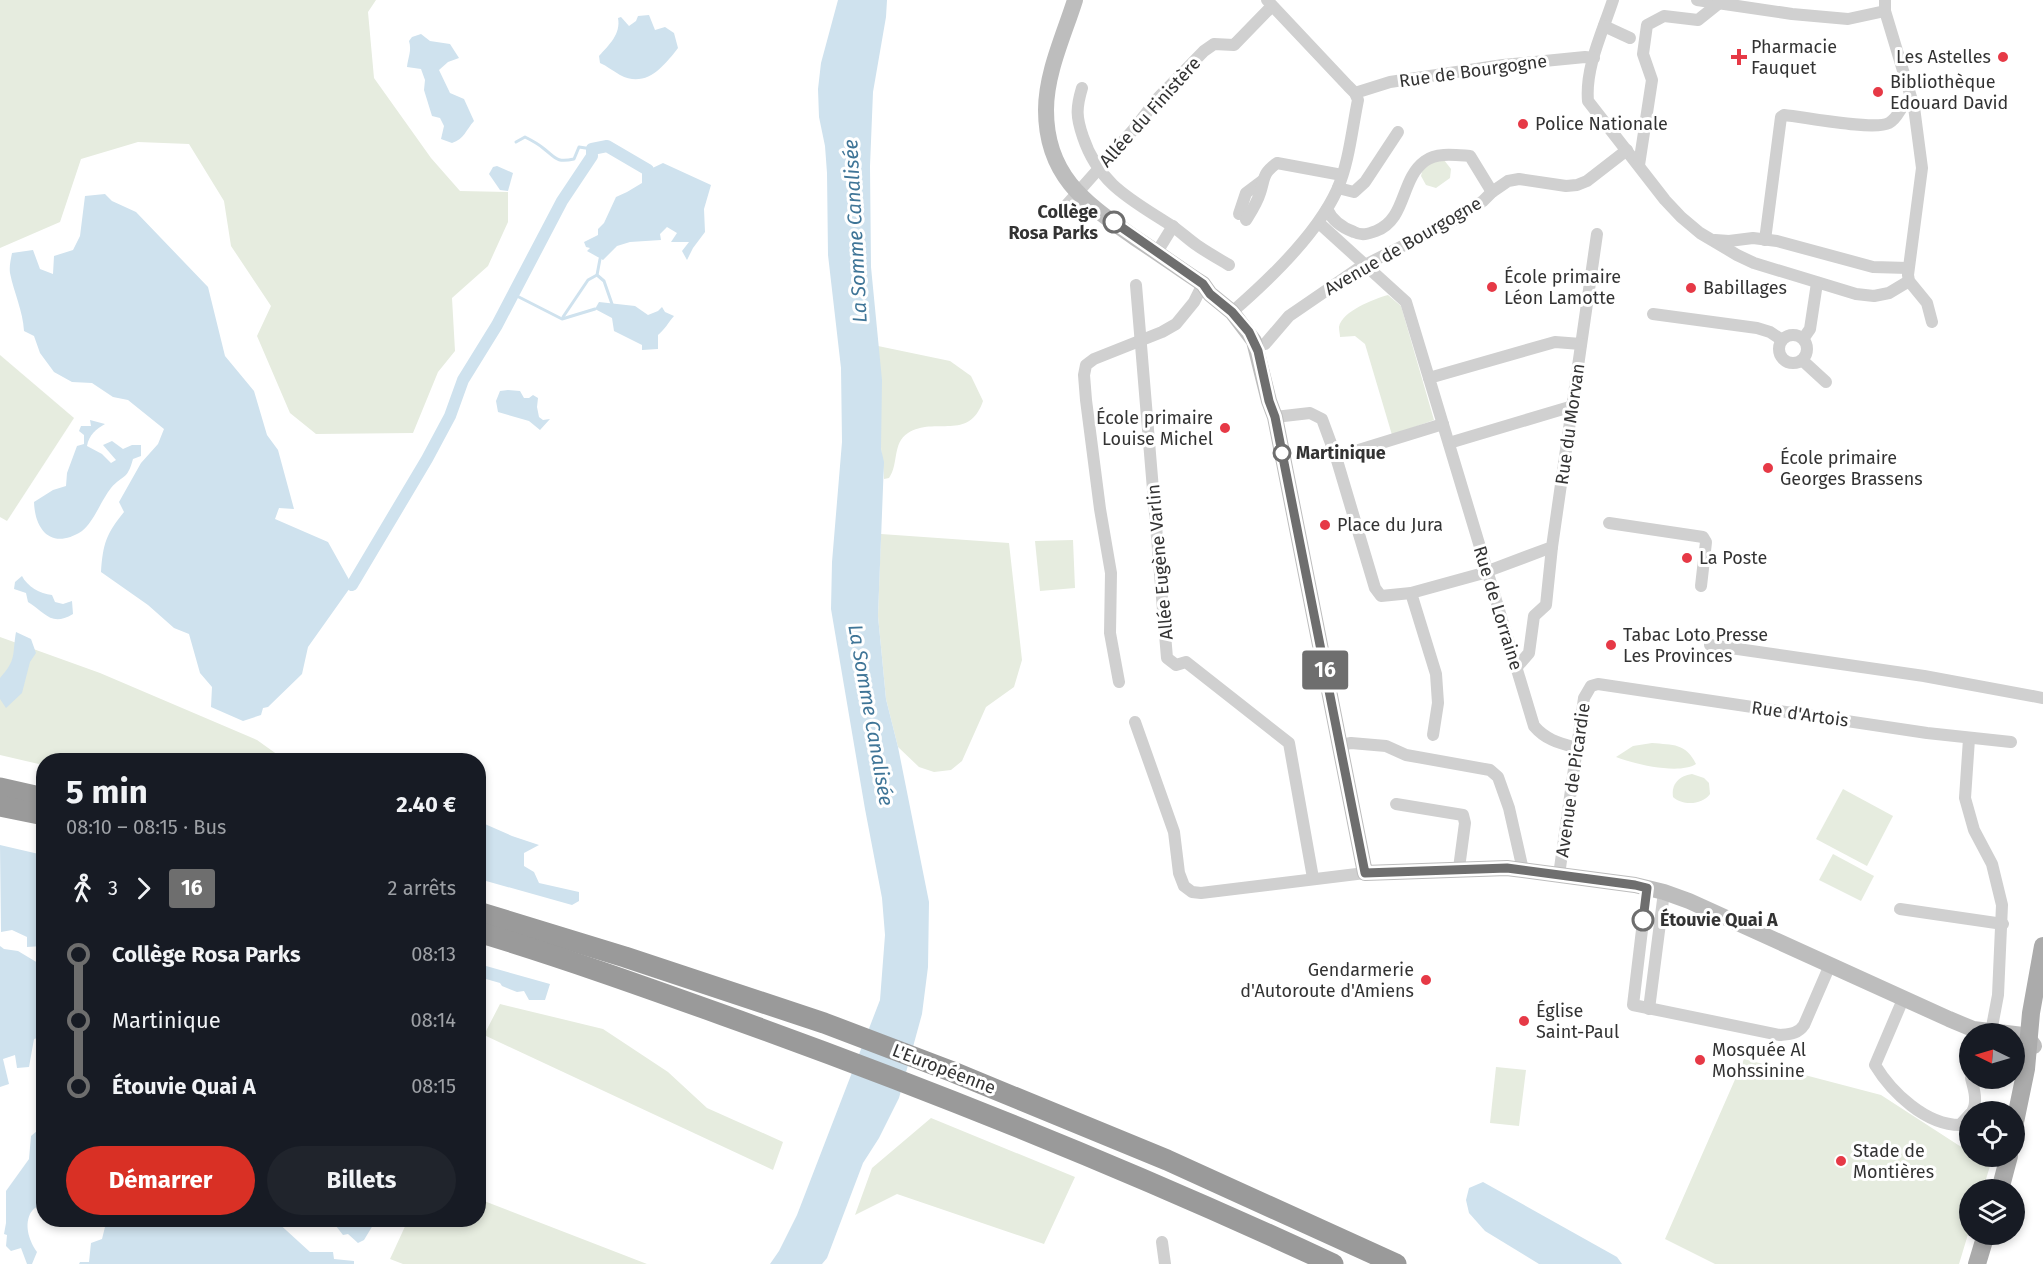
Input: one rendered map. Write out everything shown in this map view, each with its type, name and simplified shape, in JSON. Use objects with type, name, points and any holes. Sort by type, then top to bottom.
[{"type":"highway","points":[[0,788],[36,796]]},
{"type":"highway","points":[[0,806],[36,813]]},
{"type":"highway","name":"L'Européenne","points":[[486,914],[625,957],[824,1023],[953,1072],[1167,1160],[1396,1264]]},
{"type":"highway","name":"L'Européenne","points":[[486,935],[626,981],[944,1096],[1189,1199],[1333,1264]]},
{"type":"main road","points":[[2019,1101],[2026,1069],[2026,1045],[2043,946]]},
{"type":"main road","points":[[2026,1045],[2043,1007]]},
{"type":"main road","points":[[1977,1264],[1983,1245]]},
{"type":"street","points":[[1075,0],[1051,74],[1046,108],[1048,132],[1056,163],[1089,204],[1203,284],[1210,294],[1235,309],[1265,344],[1275,396],[1275,414],[1365,873]]},
{"type":"street","points":[[1613,0],[1593,58],[1587,93],[1588,100],[1681,217],[1700,233],[1754,263],[1816,283],[1856,294],[1874,296],[1889,293],[1909,281]]},
{"type":"street","points":[[1697,0],[1848,19],[1885,5],[1915,116],[1922,168],[1908,268],[1909,281],[1926,303],[1932,322]]},
{"type":"street","points":[[1235,309],[1303,242],[1319,223],[1338,188],[1358,100],[1355,93],[1269,3]]},
{"type":"street","name":"Allée du Finistère","points":[[1063,209],[1134,129],[1158,98],[1204,51],[1214,44],[1234,45],[1269,3]]},
{"type":"street","points":[[1639,165],[1652,80],[1643,54],[1647,25],[1664,16],[1698,20],[1718,4]]},
{"type":"street","points":[[1604,26],[1630,38]]},
{"type":"street","name":"Rue de Bourgogne","points":[[1355,93],[1390,82],[1503,65],[1593,58]]},
{"type":"street","points":[[1082,88],[1076,107],[1089,155],[1098,170],[1113,185],[1152,214],[1229,265]]},
{"type":"street","points":[[1765,240],[1781,117],[1784,115],[1870,126],[1887,124],[1895,118],[1902,104],[1911,99]]},
{"type":"street","points":[[1895,118],[1915,116]]},
{"type":"street","points":[[1338,188],[1354,192],[1365,182],[1398,132]]},
{"type":"street","name":"Avenue de Bourgogne","points":[[1265,344],[1289,316],[1366,264],[1454,220],[1508,181],[1519,179],[1566,186],[1577,185],[1587,181],[1627,150]]},
{"type":"street","points":[[1327,209],[1331,217],[1359,235],[1367,235],[1380,230],[1394,219],[1406,189],[1421,165],[1428,159],[1440,156],[1470,156],[1492,192]]},
{"type":"street","points":[[1242,217],[1246,193],[1262,181],[1277,163],[1342,175]]},
{"type":"street","name":"Rue de Lorraine","points":[[1319,223],[1406,302],[1534,726],[1542,736],[1577,748]]},
{"type":"street","points":[[1156,252],[1173,226]]},
{"type":"street","name":"Rue du Morvan","points":[[1516,668],[1529,653],[1534,616],[1545,605],[1597,234]]},
{"type":"street","points":[[1713,240],[1753,238],[1873,267],[1908,268]]},
{"type":"street","points":[[1803,339],[1810,329],[1816,283]]},
{"type":"street","points":[[1119,682],[1110,633],[1111,573],[1100,509],[1084,375],[1086,365],[1094,359],[1176,324],[1194,302],[1203,284]]},
{"type":"street","name":"Allée Eugène Varlin","points":[[1136,285],[1167,658],[1176,665],[1186,662],[1289,743],[1312,878]]},
{"type":"street","points":[[1653,314],[1757,328],[1770,332],[1782,340]]},
{"type":"street","points":[[1253,330],[1269,401],[1275,414]]},
{"type":"street","points":[[1790,334],[1803,339],[1807,349],[1802,360],[1794,363],[1782,358],[1778,347],[1782,340],[1790,334]]},
{"type":"street","points":[[1429,378],[1556,342],[1581,344]]},
{"type":"street","points":[[1802,360],[1826,382]]},
{"type":"street","points":[[1449,443],[1573,406]]},
{"type":"street","points":[[1275,414],[1310,413],[1322,419],[1336,457],[1375,588],[1381,596],[1411,593],[1488,571],[1552,547]]},
{"type":"street","points":[[1336,457],[1443,424]]},
{"type":"street","points":[[1609,523],[1703,537],[1706,542],[1701,585]]},
{"type":"street","points":[[1411,593],[1436,674],[1438,703],[1433,735]]},
{"type":"street","points":[[1710,645],[1924,676],[2043,698]]},
{"type":"street","name":"Rue d'Artois","points":[[1591,686],[1598,684],[1969,739],[2011,742]]},
{"type":"street","name":"Avenue de Picardie","points":[[1559,874],[1584,698],[1591,686]]},
{"type":"street","points":[[1135,722],[1174,832],[1179,873],[1184,886],[1192,892],[1201,893],[1365,873],[1459,868],[1507,868],[1647,888],[1664,892],[1960,1023]]},
{"type":"street","points":[[1969,739],[1965,798],[1974,830],[1992,864],[2002,905],[2003,924],[1998,994],[1994,1023]]},
{"type":"street","points":[[1340,745],[1351,743],[1386,746],[1406,755],[1490,770],[1498,777],[1509,808],[1523,870]]},
{"type":"street","points":[[1396,804],[1463,815],[1465,823],[1459,868]]},
{"type":"street","points":[[1647,888],[1633,1005],[1780,1035],[1790,1034],[1801,1030],[1804,1025],[1830,965]]},
{"type":"street","points":[[1649,1009],[1664,892]]},
{"type":"street","points":[[1900,909],[2003,924]]},
{"type":"street","points":[[1904,997],[1875,1065],[1898,1095],[1920,1112],[1950,1125],[1959,1125]]},
{"type":"street","points":[[1162,1242],[1165,1264]]},
{"type":"shaded area","points":[[0,0],[376,0],[368,12],[374,78],[431,158],[460,191],[508,192],[508,222],[488,266],[452,298],[455,351],[438,372],[413,433],[316,434],[290,413],[257,336],[271,306],[231,246],[224,201],[189,144],[138,142],[81,159],[60,222],[0,248]]},
{"type":"shaded area","points":[[1436,159],[1444,160],[1451,169],[1450,178],[1436,188],[1426,185],[1421,176],[1423,168]]},
{"type":"shaded area","points":[[1388,295],[1401,306],[1434,420],[1392,435],[1365,344],[1355,336],[1340,337],[1339,327],[1341,321],[1352,311]]},
{"type":"shaded area","points":[[878,346],[950,361],[971,376],[983,401],[977,413],[969,421],[960,425],[918,428],[908,433],[900,442],[889,478],[884,479],[881,450]]},
{"type":"shaded area","points":[[0,355],[74,418],[7,521],[0,517]]},
{"type":"shaded area","points":[[881,534],[1009,543],[1022,660],[1014,687],[986,707],[962,761],[951,770],[934,772],[919,767],[898,747],[886,699],[878,616]]},
{"type":"shaded area","points":[[1073,540],[1075,588],[1040,591],[1035,541]]},
{"type":"shaded area","points":[[0,637],[100,673],[257,740],[275,753],[36,753],[36,763],[0,755]]},
{"type":"shaded area","points":[[1652,743],[1678,746],[1688,752],[1696,764],[1679,769],[1634,763],[1616,757],[1633,746]]},
{"type":"shaded area","points":[[1692,774],[1704,778],[1709,783],[1710,794],[1707,798],[1692,803],[1677,800],[1673,797],[1673,788],[1680,779]]},
{"type":"shaded area","points":[[1843,789],[1893,816],[1867,866],[1816,839]]},
{"type":"shaded area","points":[[1833,854],[1874,876],[1861,901],[1819,880]]},
{"type":"shaded area","points":[[500,1004],[603,1029],[668,1072],[707,1108],[783,1142],[773,1170],[486,1036],[486,1031]]},
{"type":"shaded area","name":"Stade de Montières","points":[[1744,1059],[1881,1095],[1959,1146],[1959,1167],[1990,1167],[1986,1179],[1959,1179],[1959,1245],[1965,1245],[1959,1264],[1715,1264],[1665,1239]]},
{"type":"shaded area","points":[[1496,1067],[1526,1070],[1519,1126],[1490,1123]]},
{"type":"shaded area","points":[[931,1118],[1075,1177],[1044,1244],[897,1194],[855,1215],[872,1168]]},
{"type":"shaded area","points":[[486,1202],[647,1264],[403,1264],[390,1259],[405,1227],[486,1227]]},
{"type":"water","name":"La Somme Canalisée","points":[[838,0],[887,0],[873,92],[870,166],[871,267],[882,380],[881,449],[884,462],[878,616],[886,699],[929,902],[928,967],[922,1014],[899,1098],[879,1138],[863,1163],[827,1258],[822,1264],[770,1264],[797,1215],[880,1000],[885,935],[882,898],[831,609],[832,562],[842,442],[841,368],[828,255],[827,173],[825,146],[819,117],[818,89],[821,63]]},
{"type":"water","points":[[649,15],[655,30],[665,27],[674,33],[678,48],[667,62],[654,74],[638,79],[629,79],[600,63],[599,56],[618,29],[618,18],[621,17],[629,26],[636,21],[638,16]]},
{"type":"water","points":[[421,34],[430,41],[450,44],[459,58],[448,62],[439,70],[450,93],[464,99],[474,121],[462,137],[452,143],[441,139],[444,126],[440,118],[432,116],[424,90],[425,80],[421,69],[407,67],[409,41],[412,37]]},
{"type":"water","points":[[663,163],[711,185],[704,209],[705,232],[687,260],[682,251],[689,242],[671,242],[677,233],[667,227],[660,234],[661,240],[630,242],[617,246],[603,260],[587,251],[590,248],[586,247],[584,242],[598,235],[598,229],[604,223],[616,197],[642,183],[642,173]]},
{"type":"water","points":[[497,166],[513,173],[508,191],[500,190],[489,174],[493,167]]},
{"type":"water","points":[[105,194],[112,201],[136,212],[208,287],[225,356],[254,391],[267,435],[278,450],[294,509],[279,508],[275,519],[328,542],[352,585],[308,647],[302,674],[268,707],[263,708],[261,715],[243,721],[211,707],[212,687],[200,673],[189,634],[174,628],[148,605],[101,572],[106,540],[124,512],[119,502],[141,463],[158,444],[164,429],[128,400],[113,397],[92,383],[72,382],[54,372],[40,353],[34,336],[24,331],[10,273],[12,253],[33,250],[40,269],[53,274],[54,256],[73,250],[80,236],[85,196]]},
{"type":"water","points":[[599,302],[635,306],[648,315],[662,307],[665,312],[674,316],[658,335],[658,349],[642,350],[642,345],[614,331],[612,318],[595,309]]},
{"type":"water","points":[[500,391],[520,391],[524,398],[533,395],[538,398],[539,417],[543,420],[550,419],[540,430],[529,421],[498,412],[496,401]]},
{"type":"water","points":[[90,420],[105,424],[93,433],[87,446],[102,454],[111,463],[116,460],[103,445],[112,441],[123,449],[132,445],[141,445],[141,456],[133,459],[127,474],[111,488],[94,517],[82,531],[62,539],[54,538],[42,529],[38,522],[34,502],[53,490],[66,486],[67,473],[77,446],[84,444],[84,435],[79,431],[81,426],[91,426]]},
{"type":"water","points":[[22,576],[34,589],[52,595],[55,602],[63,604],[72,601],[73,614],[65,618],[54,619],[44,614],[28,602],[26,593],[14,589],[15,582]]},
{"type":"water","points":[[16,632],[31,639],[36,653],[30,662],[22,693],[6,708],[0,699],[0,678],[11,661]]},
{"type":"water","points":[[486,825],[539,845],[524,853],[524,866],[534,872],[539,883],[579,892],[579,901],[572,905],[486,881]]},
{"type":"water","points":[[0,845],[36,853],[36,946],[27,947],[27,937],[12,930],[1,932]]},
{"type":"water","points":[[0,946],[4,949],[18,951],[36,962],[36,1038],[34,1039],[29,1067],[17,1068],[15,1055],[3,1059],[9,1084],[0,1087]]},
{"type":"water","points":[[486,966],[550,984],[545,1000],[529,1000],[524,991],[517,992],[486,979]]},
{"type":"water","points":[[36,1132],[36,1207],[28,1219],[28,1229],[37,1252],[32,1264],[27,1264],[21,1248],[11,1251],[6,1246],[7,1235],[4,1234],[6,1191],[29,1159],[31,1136]]},
{"type":"water","points":[[1483,1182],[1617,1257],[1622,1264],[1539,1264],[1485,1231],[1469,1213],[1466,1200],[1469,1188]]},
{"type":"water","points":[[105,1227],[283,1227],[310,1252],[333,1252],[334,1259],[354,1261],[354,1264],[79,1264],[89,1262],[91,1243],[102,1239]]},
{"type":"water","points":[[337,1227],[372,1227],[364,1240],[358,1243],[348,1234],[343,1235]]},
{"type":"waterway","points":[[516,142],[525,137],[557,159],[563,160],[574,159],[579,147],[592,149]]},
{"type":"waterway","points":[[352,585],[427,459],[450,416],[463,380],[497,325],[562,201],[592,156],[592,149],[607,146],[648,170]]},
{"type":"waterway","points":[[600,259],[597,275],[604,281],[612,304]]},
{"type":"waterway","points":[[563,317],[588,280],[597,275]]},
{"type":"waterway","points":[[513,294],[562,319],[595,309]]},
{"type":"bus line","name":"16","points":[[1114,222],[1203,284],[1210,294],[1232,312],[1254,341],[1269,401],[1274,410],[1365,873],[1507,868],[1635,885],[1647,888],[1643,920]]},
{"type":"place","name":"Pharmacie Fauquet","points":[[1739,57]]},
{"type":"place","name":"Les Astelles","points":[[2003,57]]},
{"type":"place","name":"Bibliothèque Edouard David","points":[[1878,92]]},
{"type":"place","name":"Police Nationale","points":[[1523,124]]},
{"type":"place","name":"Collège Rosa Parks","points":[[1114,222]]},
{"type":"place","name":"École primaire Léon Lamotte","points":[[1492,287]]},
{"type":"place","name":"Babillages","points":[[1691,288]]},
{"type":"place","name":"École primaire Louise Michel","points":[[1225,428]]},
{"type":"place","name":"Martinique","points":[[1282,453]]},
{"type":"place","name":"École primaire Georges Brassens","points":[[1768,468]]},
{"type":"place","name":"Place du Jura","points":[[1325,525]]},
{"type":"place","name":"La Poste","points":[[1687,558]]},
{"type":"place","name":"Tabac Loto Presse Les Provinces","points":[[1611,645]]},
{"type":"place","name":"Étouvie Quai A","points":[[1643,920]]},
{"type":"place","name":"Gendarmerie d'Autoroute d'Amiens","points":[[1426,980]]},
{"type":"place","name":"Église Saint-Paul","points":[[1524,1021]]},
{"type":"place","name":"Mosquée Al Mohssinine","points":[[1700,1060]]},
{"type":"place","name":"Stade de Montières","points":[[1841,1161]]}]
